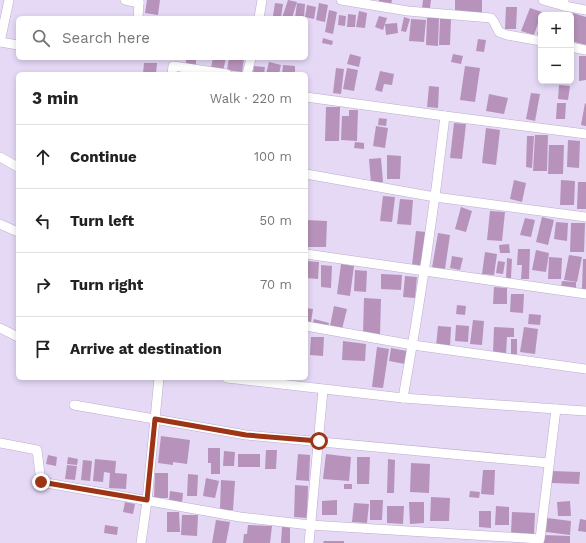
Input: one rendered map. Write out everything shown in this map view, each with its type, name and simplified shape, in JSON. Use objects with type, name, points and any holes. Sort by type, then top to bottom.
[{"type":"street","points":[[9,0],[0,42],[16,45]]},
{"type":"street","points":[[125,0],[139,1],[138,16]]},
{"type":"street","points":[[259,16],[262,0]]},
{"type":"street","points":[[341,0],[408,11],[491,18],[499,32],[507,35],[538,40]]},
{"type":"street","points":[[543,0],[564,3],[586,10]]},
{"type":"street","points":[[574,48],[586,50]]},
{"type":"street","points":[[248,72],[250,60]]},
{"type":"street","points":[[172,72],[173,66],[214,72]]},
{"type":"street","points":[[308,97],[586,134]]},
{"type":"street","points":[[403,398],[413,345],[435,197],[445,116]]},
{"type":"street","points":[[0,157],[16,166]]},
{"type":"street","points":[[308,174],[435,197],[586,217]]},
{"type":"street","points":[[0,224],[16,231]]},
{"type":"street","points":[[308,254],[586,294]]},
{"type":"street","points":[[308,326],[413,345],[586,369]]},
{"type":"street","points":[[0,328],[16,336]]},
{"type":"street","points":[[141,543],[147,500],[159,380]]},
{"type":"street","points":[[243,380],[403,398],[586,411]]},
{"type":"street","points":[[309,543],[323,390]]},
{"type":"street","points":[[74,405],[246,435],[549,463]]},
{"type":"street","points":[[0,443],[37,450],[41,482],[240,517],[310,525],[540,539],[556,409]]},
{"type":"building","points":[[147,0],[160,0],[158,15],[145,13]]},
{"type":"building","points":[[288,0],[297,2],[293,16],[283,16]]},
{"type":"building","points":[[379,0],[392,0],[391,5],[378,4]]},
{"type":"building","points":[[423,0],[431,0],[430,8],[422,8]]},
{"type":"building","points":[[455,0],[482,0],[482,14],[455,13]]},
{"type":"building","points":[[275,3],[283,4],[281,16],[273,16]]},
{"type":"building","points":[[297,3],[305,4],[304,16],[295,16]]},
{"type":"building","points":[[319,3],[328,5],[325,22],[316,20]]},
{"type":"building","points":[[307,5],[316,7],[314,19],[305,16]]},
{"type":"building","points":[[506,7],[517,7],[516,29],[505,29]]},
{"type":"building","points":[[530,8],[542,12],[538,12],[538,24],[534,35],[521,31]]},
{"type":"building","points":[[329,10],[337,12],[333,34],[325,32]]},
{"type":"building","points":[[359,11],[367,13],[365,28],[356,27]]},
{"type":"building","points":[[574,13],[586,17],[586,45],[574,42]]},
{"type":"building","points":[[348,14],[356,15],[355,27],[347,27]]},
{"type":"building","points":[[339,15],[346,16],[345,26],[338,25]]},
{"type":"building","points":[[379,16],[387,18],[383,30],[375,27]]},
{"type":"building","points":[[404,17],[410,19],[406,32],[401,31]]},
{"type":"building","points":[[427,18],[439,18],[438,46],[426,45]]},
{"type":"building","points":[[411,19],[426,20],[424,42],[409,41]]},
{"type":"building","points":[[440,19],[451,19],[450,45],[439,45]]},
{"type":"building","points":[[397,23],[398,33],[386,35],[385,24]]},
{"type":"building","points":[[323,38],[333,41],[332,45],[322,43]]},
{"type":"building","points":[[478,39],[486,40],[484,52],[476,51]]},
{"type":"building","points":[[350,54],[361,57],[359,67],[347,64]]},
{"type":"building","points":[[453,54],[463,56],[461,64],[451,62]]},
{"type":"building","points":[[579,56],[586,56],[586,80],[579,81]]},
{"type":"building","points":[[186,60],[196,60],[196,65],[186,65]]},
{"type":"building","points":[[213,60],[226,60],[223,71],[211,68]]},
{"type":"building","points":[[229,60],[244,60],[242,72],[227,70]]},
{"type":"building","points":[[269,62],[281,65],[279,72],[266,72]]},
{"type":"building","points":[[144,63],[157,63],[156,72],[143,72]]},
{"type":"building","points":[[283,65],[295,66],[295,72],[282,72]]},
{"type":"building","points":[[254,66],[265,67],[264,72],[253,72]]},
{"type":"building","points":[[465,66],[480,68],[475,102],[460,100]]},
{"type":"building","points":[[336,68],[344,69],[341,94],[333,93]]},
{"type":"building","points":[[347,68],[358,70],[354,91],[343,89]]},
{"type":"building","points":[[380,71],[394,74],[392,85],[384,84],[382,92],[375,90]]},
{"type":"building","points":[[559,85],[570,86],[568,100],[558,99]]},
{"type":"building","points":[[429,86],[439,87],[438,108],[427,107]]},
{"type":"building","points":[[531,93],[540,94],[535,121],[526,119]]},
{"type":"building","points":[[489,94],[508,98],[504,114],[486,111]]},
{"type":"building","points":[[557,103],[566,103],[565,119],[556,119]]},
{"type":"building","points":[[585,103],[586,104],[586,126],[581,125]]},
{"type":"building","points":[[326,107],[340,107],[339,141],[325,141]]},
{"type":"building","points":[[349,110],[358,110],[357,141],[341,140],[342,116],[349,116]]},
{"type":"building","points":[[379,118],[387,119],[386,126],[378,125]]},
{"type":"building","points":[[454,123],[466,124],[462,159],[450,158]]},
{"type":"building","points":[[376,126],[388,128],[385,148],[373,146]]},
{"type":"building","points":[[486,128],[500,130],[496,165],[482,163]]},
{"type":"building","points":[[535,135],[548,135],[547,171],[533,171]]},
{"type":"building","points":[[527,136],[534,136],[532,168],[526,167]]},
{"type":"building","points":[[568,140],[580,141],[579,168],[567,167]]},
{"type":"building","points":[[355,142],[364,143],[364,149],[354,148]]},
{"type":"building","points":[[549,145],[564,145],[563,174],[548,174]]},
{"type":"building","points":[[387,155],[401,156],[400,179],[387,179]]},
{"type":"building","points":[[381,158],[383,182],[371,183],[369,159]]},
{"type":"building","points":[[514,180],[526,183],[522,202],[510,199]]},
{"type":"building","points":[[561,180],[575,181],[574,205],[560,205]]},
{"type":"building","points":[[578,182],[586,182],[586,209],[577,209]]},
{"type":"building","points":[[383,196],[395,197],[392,222],[380,221]]},
{"type":"building","points":[[400,199],[413,200],[411,225],[397,224]]},
{"type":"building","points":[[461,207],[472,211],[466,232],[455,229]]},
{"type":"building","points":[[490,211],[505,212],[502,241],[487,240]]},
{"type":"building","points":[[542,217],[554,220],[548,245],[536,242]]},
{"type":"building","points":[[525,218],[535,220],[531,237],[520,235]]},
{"type":"building","points":[[308,220],[327,221],[326,247],[308,247]]},
{"type":"building","points":[[556,222],[568,223],[567,241],[554,239]]},
{"type":"building","points":[[571,223],[585,223],[584,252],[570,252]]},
{"type":"building","points":[[416,231],[426,232],[422,265],[412,265]]},
{"type":"building","points":[[438,233],[450,235],[445,269],[432,268]]},
{"type":"building","points":[[509,244],[510,253],[500,253],[499,245]]},
{"type":"building","points":[[518,249],[530,249],[529,279],[521,279],[522,265],[517,265]]},
{"type":"building","points":[[536,250],[549,253],[546,272],[532,270]]},
{"type":"building","points":[[485,252],[497,254],[494,275],[482,274]]},
{"type":"building","points":[[569,255],[582,257],[577,282],[564,280]]},
{"type":"building","points":[[452,256],[463,258],[460,270],[450,268]]},
{"type":"building","points":[[549,257],[562,258],[561,279],[548,279]]},
{"type":"building","points":[[507,258],[512,259],[511,278],[506,278]]},
{"type":"building","points":[[583,259],[586,259],[586,289],[582,289]]},
{"type":"building","points":[[308,261],[319,262],[318,279],[308,278]]},
{"type":"building","points":[[498,261],[505,262],[503,274],[496,273]]},
{"type":"building","points":[[341,264],[354,266],[350,296],[337,294]]},
{"type":"building","points":[[321,265],[332,266],[331,288],[321,287]]},
{"type":"building","points":[[355,270],[367,271],[366,292],[354,291]]},
{"type":"building","points":[[381,274],[402,275],[401,290],[381,289]]},
{"type":"building","points":[[405,276],[417,277],[415,298],[403,297]]},
{"type":"building","points":[[562,281],[576,282],[576,288],[561,287]]},
{"type":"building","points":[[494,287],[507,288],[507,304],[493,304]]},
{"type":"building","points":[[511,294],[524,294],[523,313],[510,312]]},
{"type":"building","points":[[364,298],[381,299],[380,335],[363,334]]},
{"type":"building","points":[[457,305],[466,306],[465,315],[456,314]]},
{"type":"building","points":[[334,306],[347,309],[342,329],[330,326]]},
{"type":"building","points":[[308,308],[313,309],[311,322],[308,322]]},
{"type":"building","points":[[529,314],[541,315],[540,325],[528,324]]},
{"type":"building","points":[[314,319],[329,323],[327,330],[312,326]]},
{"type":"building","points":[[473,320],[484,321],[482,345],[470,344]]},
{"type":"building","points":[[456,325],[469,326],[468,342],[455,341]]},
{"type":"building","points":[[438,326],[451,327],[450,347],[436,346]]},
{"type":"building","points":[[494,327],[514,328],[514,337],[507,337],[506,354],[493,354]]},
{"type":"building","points":[[524,327],[538,329],[535,354],[520,352]]},
{"type":"building","points":[[311,337],[324,337],[323,356],[310,355]]},
{"type":"building","points":[[511,339],[517,339],[517,354],[511,354]]},
{"type":"building","points":[[343,341],[366,344],[365,361],[342,360]]},
{"type":"building","points":[[377,347],[389,349],[383,388],[372,387]]},
{"type":"building","points":[[391,348],[407,351],[405,364],[389,361]]},
{"type":"building","points":[[161,436],[190,440],[187,464],[173,462],[173,465],[158,463]]},
{"type":"building","points":[[208,448],[220,448],[220,474],[211,474],[211,463],[208,463]]},
{"type":"building","points":[[266,450],[277,450],[276,469],[265,469]]},
{"type":"building","points":[[224,451],[235,452],[234,466],[223,466]]},
{"type":"building","points":[[238,454],[260,454],[260,467],[238,467]]},
{"type":"building","points":[[298,454],[310,455],[309,481],[296,480]]},
{"type":"building","points":[[326,454],[351,457],[349,481],[323,479]]},
{"type":"building","points":[[48,455],[57,457],[56,466],[46,464]]},
{"type":"building","points":[[68,457],[78,459],[77,465],[67,464]]},
{"type":"building","points":[[357,457],[370,457],[369,484],[357,484]]},
{"type":"building","points":[[95,459],[116,461],[115,473],[127,474],[126,489],[109,488],[110,473],[104,472],[103,482],[93,481]]},
{"type":"building","points":[[388,459],[395,460],[394,493],[387,493]]},
{"type":"building","points":[[83,460],[92,461],[90,481],[81,480]]},
{"type":"building","points":[[411,463],[430,464],[429,493],[410,492]]},
{"type":"building","points":[[67,465],[77,466],[75,480],[65,479]]},
{"type":"building","points":[[483,470],[495,470],[494,495],[481,494]]},
{"type":"building","points":[[552,471],[580,472],[579,484],[552,483]]},
{"type":"building","points":[[155,473],[168,473],[168,498],[154,498]]},
{"type":"building","points":[[188,474],[198,475],[197,496],[187,496]]},
{"type":"building","points":[[206,478],[219,481],[215,498],[203,496]]},
{"type":"building","points":[[221,480],[235,481],[233,510],[220,510]]},
{"type":"building","points":[[344,484],[352,484],[352,489],[344,489]]},
{"type":"building","points":[[295,485],[308,486],[307,518],[294,517]]},
{"type":"building","points":[[170,491],[183,493],[182,503],[169,501]]},
{"type":"building","points":[[470,491],[480,492],[479,498],[469,497]]},
{"type":"building","points":[[431,497],[450,498],[449,521],[430,521]]},
{"type":"building","points":[[337,500],[337,515],[322,515],[322,501]]},
{"type":"building","points":[[370,500],[383,500],[382,520],[370,520]]},
{"type":"building","points":[[570,501],[571,516],[558,516],[557,502]]},
{"type":"building","points":[[125,502],[135,504],[133,514],[123,512]]},
{"type":"building","points":[[409,502],[424,502],[424,523],[410,524]]},
{"type":"building","points":[[354,503],[369,504],[367,523],[352,522]]},
{"type":"building","points":[[387,506],[404,506],[403,524],[387,523]]},
{"type":"building","points":[[496,506],[509,507],[509,525],[495,525]]},
{"type":"building","points":[[479,511],[491,511],[491,528],[479,527]]},
{"type":"building","points":[[167,512],[179,512],[180,532],[167,532]]},
{"type":"building","points":[[512,512],[535,513],[534,534],[511,533]]},
{"type":"building","points":[[182,515],[198,515],[197,536],[181,535]]},
{"type":"building","points":[[547,518],[571,521],[570,535],[546,532]]},
{"type":"building","points":[[580,519],[586,520],[586,532],[578,531]]},
{"type":"building","points":[[216,520],[230,522],[226,543],[212,543]]},
{"type":"building","points":[[105,525],[118,527],[117,535],[104,533]]},
{"type":"building","points":[[248,525],[272,526],[270,543],[243,543],[244,534],[247,534]]},
{"type":"building","points":[[282,527],[290,527],[290,543],[281,543]]},
{"type":"building","points":[[544,535],[570,536],[570,543],[544,543]]},
{"type":"building","points":[[324,541],[344,541],[344,543],[323,543]]},
{"type":"route","points":[[41,482],[147,500],[155,419],[246,435],[319,441]]}]
